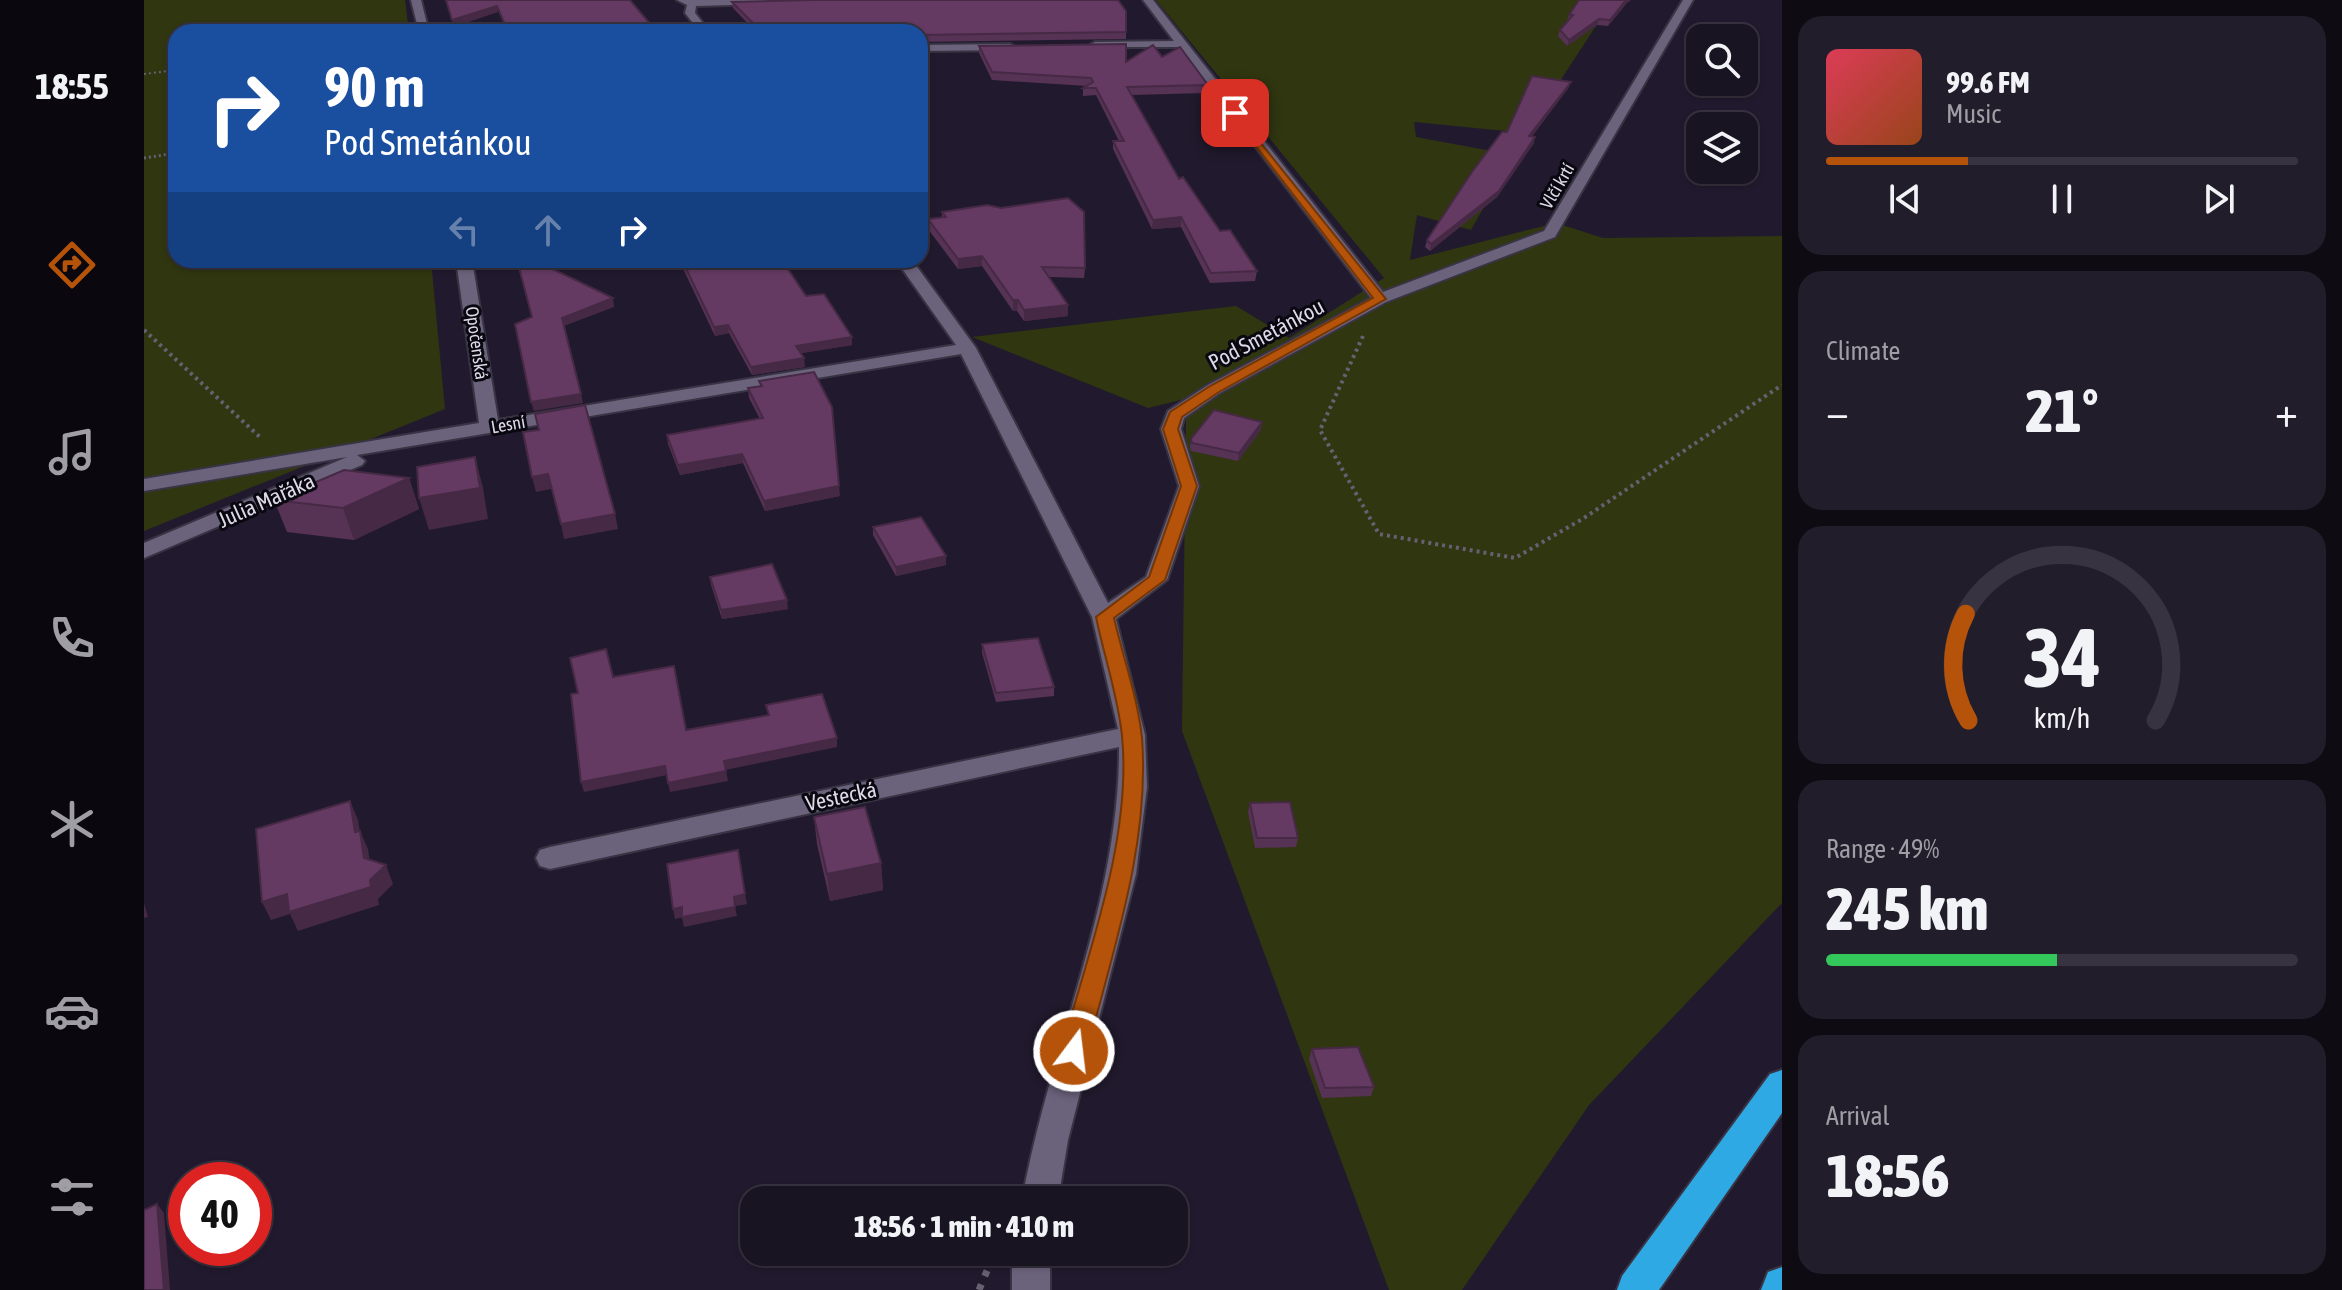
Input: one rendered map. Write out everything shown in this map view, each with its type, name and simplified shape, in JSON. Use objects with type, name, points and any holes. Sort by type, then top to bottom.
[{"type":"highway","points":[[1638,1287],[1782,1085]]},
{"type":"street","points":[[416,0],[422,24]]},
{"type":"street","points":[[1148,0],[1380,299]]},
{"type":"street","name":"Vlčí krtí","points":[[1380,299],[1550,234],[1688,0]]},
{"type":"street","points":[[699,24],[690,13],[690,1],[781,1]]},
{"type":"street","points":[[1088,45],[1180,44]]},
{"type":"street","points":[[928,48],[1027,46]]},
{"type":"street","name":"Opočenská","points":[[465,268],[489,426]]},
{"type":"street","points":[[910,268],[967,348],[1104,617],[1132,735],[1133,787],[1121,874],[1050,1140],[1042,1186]]},
{"type":"street","name":"Pod Smetánkou","points":[[1104,617],[1156,580],[1166,553],[1189,486],[1171,429],[1175,415],[1214,389],[1380,299]]},
{"type":"street","name":"Lesní","points":[[144,485],[387,447],[489,426],[967,348]]},
{"type":"street","name":"Julia Mařáka","points":[[144,551],[387,447]]},
{"type":"street","points":[[286,462],[295,474],[289,489]]},
{"type":"street","name":"Vestecká","points":[[550,858],[1132,735]]},
{"type":"street","points":[[1031,1266],[1031,1290]]},
{"type":"path","points":[[144,74],[168,71]]},
{"type":"path","points":[[144,158],[168,154]]},
{"type":"path","points":[[1380,299],[1320,430],[1379,534],[1515,558],[1584,518],[1782,385]]},
{"type":"path","points":[[144,330],[286,462]]},
{"type":"path","points":[[979,1290],[989,1266]]},
{"type":"green space","points":[[144,0],[405,0],[408,24],[168,24],[168,268],[432,268],[445,409],[144,531]]},
{"type":"green space","points":[[1156,0],[1613,0],[1526,133],[1414,122],[1416,137],[1513,155],[1471,230],[1417,215],[1410,260],[1556,223],[1603,238],[1782,236],[1782,903],[1589,1105],[1462,1290],[1389,1290],[1182,731],[1186,417],[1226,389],[1148,408],[972,337],[1236,306],[1289,338],[1384,278]]},
{"type":"building","points":[[446,0],[630,0],[650,24],[505,24],[497,6],[452,20]]},
{"type":"building","points":[[1118,0],[1126,11],[1126,32],[928,35],[928,24],[754,24],[732,2]]},
{"type":"building","points":[[1579,0],[1626,0],[1610,20],[1599,19],[1569,40],[1560,30],[1573,15],[1569,15]]},
{"type":"building","points":[[1126,44],[1126,62],[1153,45],[1162,57],[1180,47],[1208,85],[1127,87],[1179,179],[1183,177],[1220,231],[1230,230],[1257,271],[1211,273],[1181,217],[1153,220],[1113,141],[1124,141],[1096,88],[1083,88],[1093,82],[1091,78],[992,72],[979,46]]},
{"type":"building","points":[[1532,76],[1571,82],[1529,136],[1535,137],[1499,191],[1431,244],[1427,240],[1472,172],[1502,132],[1507,132]]},
{"type":"building","points":[[1068,198],[1084,212],[1085,268],[1042,267],[1068,305],[1024,310],[1018,300],[1013,300],[982,256],[958,259],[928,219],[946,217],[942,212],[987,205],[1001,208]]},
{"type":"building","points":[[519,268],[551,268],[613,298],[562,318],[581,394],[531,402],[515,324],[532,317]]},
{"type":"building","points":[[686,268],[787,268],[806,296],[824,294],[852,337],[796,346],[804,358],[751,367],[728,325],[714,327]]},
{"type":"building","points":[[814,372],[832,407],[839,486],[764,501],[742,454],[678,465],[667,435],[763,418],[748,388],[762,386],[759,381]]},
{"type":"building","points":[[585,405],[615,514],[561,524],[548,474],[532,477],[523,432],[539,430],[535,414]]},
{"type":"building","points":[[1214,410],[1262,422],[1239,453],[1192,443],[1191,439]]},
{"type":"building","points":[[475,457],[480,488],[419,498],[417,467]]},
{"type":"building","points":[[344,470],[409,478],[343,508],[274,500]]},
{"type":"building","points":[[921,517],[946,556],[896,567],[873,527]]},
{"type":"building","points":[[772,564],[787,600],[721,610],[710,577]]},
{"type":"building","points":[[1038,638],[1054,687],[996,693],[982,644]]},
{"type":"building","points":[[606,649],[613,677],[674,666],[686,730],[769,715],[766,705],[822,694],[837,738],[724,761],[726,771],[668,783],[665,766],[581,782],[571,694],[578,693],[570,658]]},
{"type":"building","points":[[350,801],[355,832],[360,831],[364,858],[386,865],[370,880],[371,887],[289,912],[287,894],[262,902],[256,829]]},
{"type":"building","points":[[1290,802],[1298,838],[1257,838],[1250,803]]},
{"type":"building","points":[[865,807],[881,863],[827,874],[814,817]]},
{"type":"building","points":[[738,850],[745,894],[734,897],[735,907],[682,917],[682,907],[673,909],[667,864]]},
{"type":"building","points":[[1358,1047],[1374,1087],[1325,1088],[1312,1049]]},
{"type":"building","points":[[157,1204],[164,1290],[144,1290],[144,1210]]},
{"type":"route","points":[[1074,1051],[1121,874],[1133,787],[1132,735],[1104,617],[1156,580],[1189,486],[1171,429],[1175,415],[1214,389],[1380,299],[1235,113]]}]
